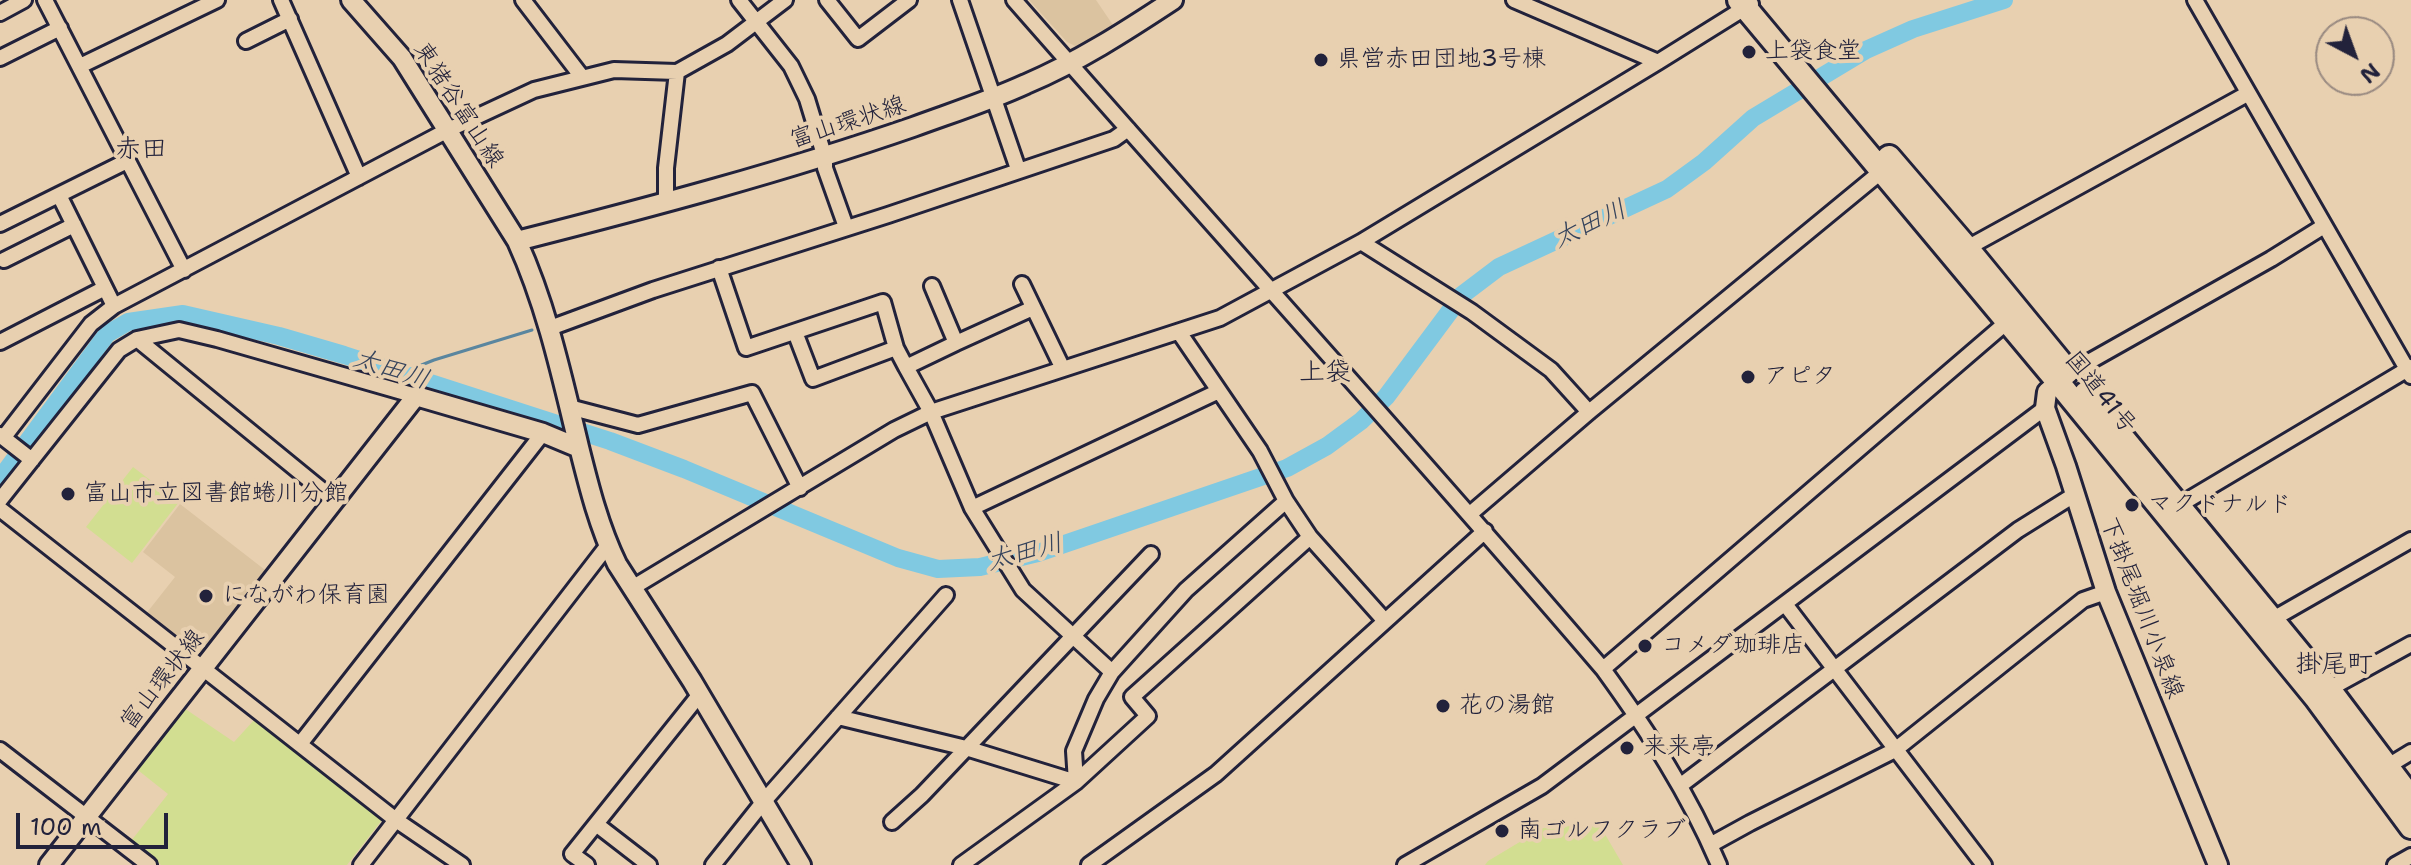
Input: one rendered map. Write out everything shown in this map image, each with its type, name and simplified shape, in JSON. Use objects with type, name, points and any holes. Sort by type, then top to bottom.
[{"type":"highway","name":"国道41号","points":[[1749,2],[1887,166],[2007,322],[2064,377]]},
{"type":"highway","name":"国道41号","points":[[1887,166],[1967,248],[2064,377],[2172,509],[2411,827]]},
{"type":"highway","name":"国道41号","points":[[2172,509],[2273,619],[2411,798]]},
{"type":"main road","name":"東猪谷富山線","points":[[351,0],[402,58],[517,241],[550,328],[591,494],[608,545],[801,865]]},
{"type":"main road","name":"富山環状線","points":[[517,241],[825,158],[993,98],[1069,63],[1147,7],[1173,0]]},
{"type":"main road","points":[[2045,408],[2047,392],[2064,377]]},
{"type":"main road","name":"富山環状線","points":[[49,865],[416,396]]},
{"type":"main road","points":[[416,396],[543,433],[579,448]]},
{"type":"main road","name":"下掛尾堀川小泉線","points":[[2045,408],[2106,592],[2218,865]]},
{"type":"street","points":[[0,13],[24,0]]},
{"type":"street","points":[[45,0],[184,270]]},
{"type":"street","points":[[80,66],[217,0]]},
{"type":"street","points":[[281,0],[359,177]]},
{"type":"street","points":[[739,0],[791,66],[807,99],[825,158],[825,168],[846,227]]},
{"type":"street","points":[[32,460],[2,436],[91,324],[114,306],[448,130],[542,86],[614,70],[677,72],[727,44],[785,0]]},
{"type":"street","points":[[827,0],[858,39],[909,0]]},
{"type":"street","points":[[960,0],[1018,169]]},
{"type":"street","points":[[1014,0],[1385,416],[1603,669],[1681,785],[1719,865]]},
{"type":"street","points":[[1514,0],[1658,62]]},
{"type":"street","points":[[2172,509],[2410,371],[2195,0]]},
{"type":"street","points":[[529,2],[582,77]]},
{"type":"street","points":[[632,588],[894,430],[931,412],[1220,318],[1361,242],[1658,62],[1749,2]]},
{"type":"street","points":[[246,41],[290,19]]},
{"type":"street","points":[[0,58],[60,28]]},
{"type":"street","points":[[666,203],[666,168],[677,72]]},
{"type":"street","points":[[1967,248],[2247,94]]},
{"type":"street","points":[[550,328],[653,290],[1114,139],[1128,129]]},
{"type":"street","points":[[0,224],[127,161]]},
{"type":"street","points":[[1470,514],[1887,166]]},
{"type":"street","points":[[59,195],[114,306]]},
{"type":"street","points":[[4,260],[74,225]]},
{"type":"street","points":[[2064,377],[2324,226]]},
{"type":"street","points":[[1361,242],[1472,312],[1551,370],[1589,412]]},
{"type":"street","points":[[719,268],[746,348],[883,302],[896,348],[931,412],[972,508],[1023,590],[1112,672]]},
{"type":"street","points":[[1022,284],[1063,369]]},
{"type":"street","points":[[932,286],[956,343]]},
{"type":"street","points":[[0,342],[105,288]]},
{"type":"street","points":[[906,367],[1033,308]]},
{"type":"street","points":[[1603,669],[2007,322]]},
{"type":"street","points":[[0,500],[119,350],[137,339],[156,333],[179,330],[217,339],[416,396]]},
{"type":"street","points":[[795,332],[813,379],[896,348]]},
{"type":"street","points":[[1179,332],[1268,465],[1286,501],[1310,537],[1385,621]]},
{"type":"street","points":[[137,339],[334,500]]},
{"type":"street","points":[[972,508],[1219,391]]},
{"type":"street","points":[[569,407],[638,425],[752,393],[800,488]]},
{"type":"street","points":[[1415,862],[1542,786],[2045,408]]},
{"type":"street","points":[[300,744],[543,433]]},
{"type":"street","points":[[1681,785],[2018,530],[2074,495]]},
{"type":"street","points":[[1076,782],[1074,751],[1096,699],[1112,672],[1186,590],[1286,501]]},
{"type":"street","points":[[0,509],[396,820],[462,865]]},
{"type":"street","points":[[1089,865],[1216,774],[1485,531]]},
{"type":"street","points":[[961,865],[1076,782],[1148,716],[1132,697],[1310,537]]},
{"type":"street","points":[[2273,619],[2411,540]]},
{"type":"street","points":[[361,865],[608,545]]},
{"type":"street","points":[[892,822],[1074,638],[1151,554]]},
{"type":"street","points":[[1710,845],[1895,750],[2083,600],[2106,592]]},
{"type":"street","points":[[713,865],[764,801],[946,595]]},
{"type":"street","points":[[1785,604],[1984,865]]},
{"type":"street","points":[[2329,689],[2411,644]]},
{"type":"street","points":[[587,865],[572,854],[700,694]]},
{"type":"street","points":[[838,717],[966,748],[1076,782]]},
{"type":"street","points":[[0,750],[149,865]]},
{"type":"street","points":[[2388,766],[2411,752]]},
{"type":"street","points":[[596,824],[649,865]]},
{"type":"street","points":[[2395,865],[2411,856]]},
{"type":"shaded area","points":[[1029,0],[1096,0],[1115,28],[1079,48],[1067,42]]},
{"type":"shaded area","name":"にながわ保育園","points":[[180,504],[269,573],[202,659],[145,615],[175,577],[143,552]]},
{"type":"green space","points":[[133,467],[179,502],[132,563],[86,527]]},
{"type":"green space","points":[[181,706],[234,742],[255,719],[382,820],[347,865],[161,865],[131,841],[168,794],[134,767]]},
{"type":"green space","points":[[1599,824],[1623,865],[1485,865],[1543,828]]},
{"type":"waterway","name":"太田川","points":[[0,479],[107,334],[128,322],[183,314],[344,355],[610,441],[898,558],[938,569],[980,567],[1038,553],[1287,468],[1327,446],[1361,421],[1386,397],[1462,295],[1499,267],[1667,189],[1704,162],[1753,118],[1866,50],[1913,29],[2004,0]]},
{"type":"waterway","points":[[399,374],[532,330]]},
{"type":"place","name":"上袋食堂","points":[[1749,52]]},
{"type":"place","name":"県営赤田団地3号棟","points":[[1321,60]]},
{"type":"place","name":"アピタ","points":[[1748,377]]},
{"type":"place","name":"富山市立図書館蜷川分館","points":[[68,494]]},
{"type":"place","name":"マクドナルド","points":[[2132,505]]},
{"type":"place","name":"にながわ保育園","points":[[206,596]]},
{"type":"place","name":"コメダ珈琲店","points":[[1645,646]]},
{"type":"place","name":"花の湯館","points":[[1443,706]]},
{"type":"place","name":"来来亭","points":[[1627,748]]},
{"type":"place","name":"南ゴルフクラブ","points":[[1502,831]]},
{"type":"district","name":"赤田","points":[[141,150]]},
{"type":"district","name":"上袋","points":[[1325,373]]},
{"type":"district","name":"掛尾町","points":[[2334,665]]}]
